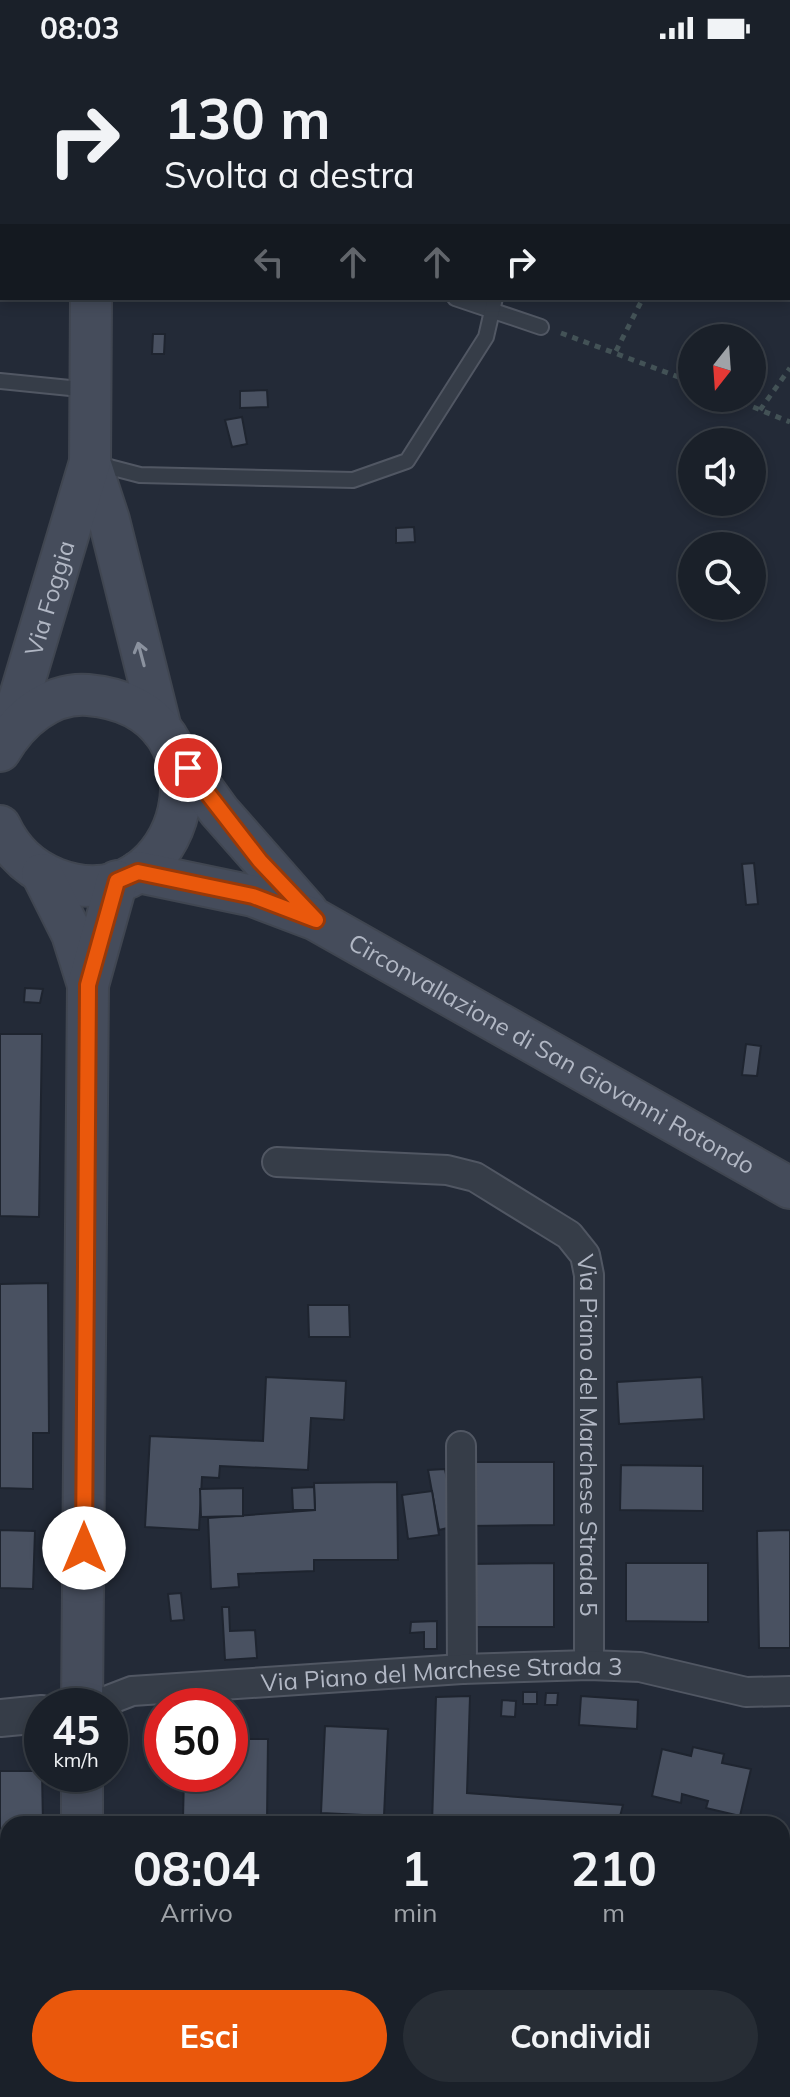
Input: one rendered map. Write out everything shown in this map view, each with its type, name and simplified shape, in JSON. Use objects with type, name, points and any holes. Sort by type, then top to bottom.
[{"type":"main road","name":"Via Foggia","points":[[4,744],[90,462],[91,300]]},
{"type":"main road","name":"Via Foggia","points":[[88,985],[128,876],[160,853],[175,829],[182,773],[167,738],[109,520],[90,462]]},
{"type":"main road","name":"Via Foggia","points":[[4,744],[28,715],[54,700],[83,695],[112,698],[139,709],[167,738]]},
{"type":"main road","name":"Circonvallazione di San Giovanni Rotondo","points":[[167,738],[219,811],[316,920]]},
{"type":"main road","name":"Via Foggia","points":[[0,826],[72,934],[88,985],[82,1688]]},
{"type":"main road","points":[[22,863],[66,883],[92,886],[128,876]]},
{"type":"main road","name":"Circonvallazione di San Giovanni Rotondo","points":[[128,876],[253,896],[316,920],[790,1188]]},
{"type":"main road","points":[[82,1792],[82,1816]]},
{"type":"street","name":"Via Piano del Marchese Strada 5","points":[[277,1162],[447,1170],[475,1177],[569,1235],[585,1255],[589,1275],[589,1665]]},
{"type":"street","points":[[461,1446],[462,1669]]},
{"type":"street","name":"Via Piano del Marchese Strada 3","points":[[128,1693],[462,1669],[589,1665],[640,1667],[746,1692],[790,1691]]},
{"type":"street","points":[[0,1718],[24,1716]]},
{"type":"lane","points":[[468,300],[494,304],[541,327]]},
{"type":"lane","points":[[90,462],[140,475],[353,480],[407,461],[486,337],[494,304]]},
{"type":"lane","points":[[0,381],[90,390]]},
{"type":"path","points":[[616,351],[642,300]]},
{"type":"path","points":[[541,327],[616,351],[678,376]]},
{"type":"path","points":[[766,402],[790,368]]},
{"type":"path","points":[[765,412],[790,422]]},
{"type":"building","points":[[153,334],[165,334],[164,354],[152,354]]},
{"type":"building","points":[[267,390],[268,407],[240,408],[240,391]]},
{"type":"building","points":[[242,417],[247,444],[232,447],[225,420]]},
{"type":"building","points":[[414,527],[415,542],[396,543],[396,528]]},
{"type":"building","points":[[754,863],[758,904],[746,905],[742,864]]},
{"type":"building","points":[[25,988],[43,989],[40,1003],[24,1002]]},
{"type":"building","points":[[0,1034],[42,1034],[39,1217],[0,1216]]},
{"type":"building","points":[[746,1044],[761,1046],[757,1076],[742,1075]]},
{"type":"building","points":[[48,1283],[49,1433],[33,1433],[33,1489],[0,1488],[0,1284]]},
{"type":"building","points":[[308,1305],[349,1305],[350,1337],[309,1337]]},
{"type":"building","points":[[266,1377],[346,1381],[344,1420],[311,1418],[308,1470],[220,1466],[219,1478],[202,1477],[199,1530],[145,1527],[150,1436],[263,1441]]},
{"type":"building","points":[[702,1377],[704,1419],[619,1424],[617,1382]]},
{"type":"building","points":[[465,1462],[554,1462],[554,1525],[466,1526]]},
{"type":"building","points":[[621,1465],[703,1466],[703,1511],[620,1510]]},
{"type":"building","points":[[445,1469],[456,1526],[439,1530],[428,1470]]},
{"type":"building","points":[[397,1482],[398,1560],[314,1560],[314,1571],[238,1574],[239,1587],[211,1589],[208,1518],[315,1510],[314,1483]]},
{"type":"building","points":[[314,1487],[315,1510],[293,1510],[292,1488]]},
{"type":"building","points":[[243,1488],[243,1516],[201,1517],[200,1489]]},
{"type":"building","points":[[432,1491],[439,1535],[408,1539],[402,1495]]},
{"type":"building","points":[[0,1530],[35,1531],[33,1589],[0,1588]]},
{"type":"building","points":[[790,1530],[790,1648],[759,1648],[757,1531]]},
{"type":"building","points":[[554,1563],[554,1627],[467,1627],[466,1564]]},
{"type":"building","points":[[626,1563],[708,1563],[708,1622],[626,1621]]},
{"type":"building","points":[[181,1593],[184,1620],[171,1621],[168,1594]]},
{"type":"building","points":[[222,1607],[229,1607],[230,1631],[255,1630],[257,1658],[225,1660]]},
{"type":"building","points":[[437,1621],[437,1649],[424,1649],[424,1632],[410,1633],[411,1622]]},
{"type":"building","points":[[523,1692],[537,1692],[537,1704],[523,1704]]},
{"type":"building","points":[[546,1693],[558,1693],[557,1705],[545,1705]]},
{"type":"building","points":[[470,1696],[467,1793],[623,1805],[620,1816],[432,1816],[436,1697]]},
{"type":"building","points":[[581,1696],[638,1700],[637,1729],[579,1725]]},
{"type":"building","points":[[502,1700],[516,1701],[515,1717],[501,1716]]},
{"type":"building","points":[[325,1726],[388,1729],[384,1816],[321,1813]]},
{"type":"building","points":[[248,1739],[268,1739],[267,1816],[183,1816],[184,1792],[248,1792]]},
{"type":"building","points":[[693,1747],[724,1754],[722,1763],[751,1769],[740,1816],[706,1808],[708,1801],[682,1794],[681,1803],[652,1796],[662,1749],[691,1756]]},
{"type":"building","points":[[0,1771],[24,1771],[24,1792],[42,1792],[43,1816],[0,1816]]},
{"type":"route","points":[[84,1548],[88,985],[117,881],[138,872],[253,896],[316,920],[260,861],[188,768]]}]
